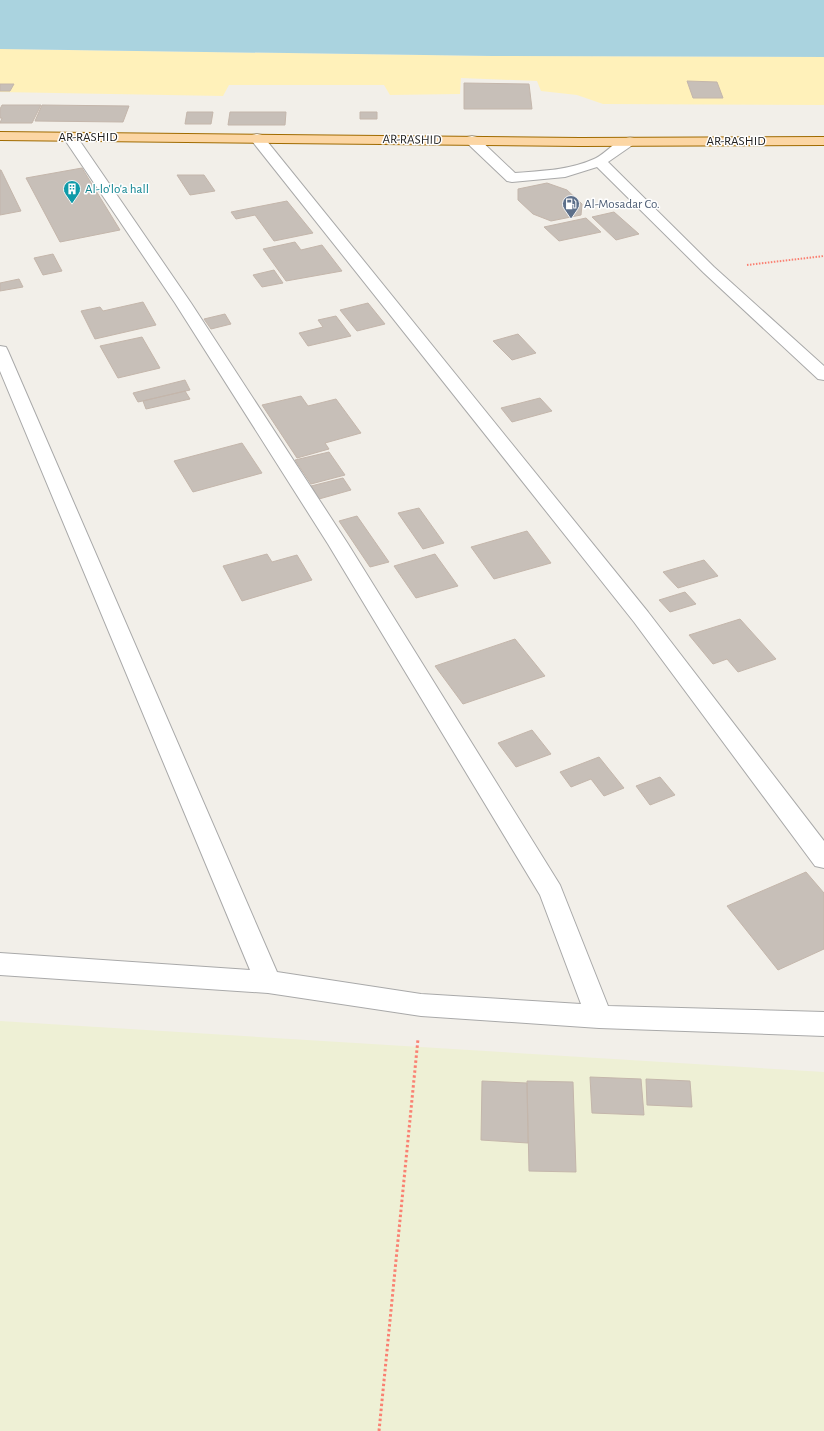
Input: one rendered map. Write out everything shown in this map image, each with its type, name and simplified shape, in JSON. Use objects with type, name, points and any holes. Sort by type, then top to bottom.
[{"type":"main road","name":"AR-RASHID","points":[[0,136],[824,141]]},
{"type":"street","points":[[70,136],[183,303],[338,544],[551,892],[599,1017]]},
{"type":"street","points":[[257,138],[641,618],[824,859]]},
{"type":"street","points":[[472,140],[512,178],[565,173],[600,162],[629,141]]},
{"type":"street","points":[[600,162],[709,270],[824,375]]},
{"type":"street","points":[[0,351],[268,982]]},
{"type":"street","points":[[0,964],[268,982],[421,1005],[599,1017],[824,1024]]},
{"type":"path","points":[[709,270],[824,256]]},
{"type":"path","points":[[379,1431],[421,1005]]},
{"type":"green space","points":[[0,1021],[824,1072],[824,1431],[0,1431]]},
{"type":"sand","points":[[0,49],[492,56],[824,57],[824,105],[603,104],[577,95],[541,91],[537,81],[461,78],[460,94],[390,95],[384,85],[229,85],[223,96],[0,92]]},
{"type":"water","points":[[0,0],[824,0],[824,57],[492,56],[0,49]]},
{"type":"building","points":[[687,81],[717,82],[723,98],[693,98]]},
{"type":"building","points":[[464,83],[529,84],[532,109],[464,109]]},
{"type":"building","points":[[0,84],[14,84],[10,91],[0,91]]},
{"type":"building","points":[[2,105],[41,105],[32,123],[0,123],[2,118],[0,118],[0,109]]},
{"type":"building","points":[[42,105],[129,106],[123,122],[35,121]]},
{"type":"building","points":[[187,112],[213,112],[211,124],[185,124]]},
{"type":"building","points":[[230,112],[286,112],[285,125],[228,125]]},
{"type":"building","points":[[360,112],[377,112],[377,119],[360,119]]},
{"type":"building","name":"Al-lo'lo'a hall","points":[[82,168],[120,230],[60,242],[26,178]]},
{"type":"building","points":[[1,170],[21,211],[0,215]]},
{"type":"building","points":[[177,175],[204,175],[215,191],[190,195]]},
{"type":"building","points":[[547,183],[567,190],[582,204],[581,215],[551,221],[533,214],[518,200],[518,189]]},
{"type":"building","points":[[287,201],[313,233],[274,241],[255,215],[236,219],[231,212]]},
{"type":"building","points":[[614,212],[639,234],[616,240],[592,217]]},
{"type":"building","points":[[586,218],[601,232],[559,241],[544,227]]},
{"type":"building","points":[[295,242],[301,250],[322,245],[342,271],[286,281],[263,249]]},
{"type":"building","points":[[53,254],[62,271],[43,275],[34,258]]},
{"type":"building","points":[[274,270],[283,283],[262,287],[253,275]]},
{"type":"building","points":[[19,279],[23,287],[0,291],[0,283]]},
{"type":"building","points":[[143,302],[156,325],[95,339],[81,311],[100,307],[103,311]]},
{"type":"building","points":[[368,303],[385,324],[357,331],[340,310]]},
{"type":"building","points":[[225,314],[231,324],[211,329],[204,319]]},
{"type":"building","points":[[336,316],[351,336],[308,346],[299,333],[323,327],[318,320]]},
{"type":"building","points":[[518,334],[536,353],[512,360],[493,341]]},
{"type":"building","points":[[142,337],[160,368],[118,378],[100,346]]},
{"type":"building","points":[[185,380],[190,390],[138,402],[133,393]]},
{"type":"building","points":[[185,391],[190,399],[146,409],[143,401]]},
{"type":"building","points":[[301,396],[308,406],[336,399],[361,433],[325,443],[329,449],[297,458],[262,405]]},
{"type":"building","points":[[540,398],[552,411],[512,422],[501,408]]},
{"type":"building","points":[[242,443],[262,473],[193,492],[174,461]]},
{"type":"building","points":[[329,452],[345,475],[311,484],[295,460]]},
{"type":"building","points":[[343,478],[351,490],[319,499],[311,486]]},
{"type":"building","points":[[419,508],[444,543],[423,549],[398,513]]},
{"type":"building","points":[[357,516],[389,562],[370,567],[339,521]]},
{"type":"building","points":[[527,531],[551,563],[494,579],[471,547]]},
{"type":"building","points":[[267,554],[272,562],[297,555],[312,580],[242,601],[223,566]]},
{"type":"building","points":[[435,554],[458,586],[416,598],[394,566]]},
{"type":"building","points":[[704,560],[718,576],[678,588],[663,572]]},
{"type":"building","points":[[685,592],[696,604],[670,612],[659,600]]},
{"type":"building","points":[[740,619],[776,659],[738,672],[727,659],[713,664],[689,635]]},
{"type":"building","points":[[515,639],[545,676],[463,704],[435,666]]},
{"type":"building","points":[[532,730],[551,754],[516,767],[498,743]]},
{"type":"building","points":[[599,757],[624,788],[604,796],[591,779],[571,787],[560,772]]},
{"type":"building","points":[[660,777],[675,795],[650,805],[636,786]]},
{"type":"building","points":[[806,872],[824,893],[824,949],[778,970],[727,906]]},
{"type":"building","points":[[590,1077],[641,1079],[644,1115],[592,1113]]},
{"type":"building","points":[[646,1079],[690,1081],[692,1107],[647,1105]]},
{"type":"building","points":[[482,1081],[527,1083],[528,1143],[481,1140]]},
{"type":"building","points":[[527,1081],[573,1082],[576,1172],[529,1171]]},
{"type":"place","name":"Al-lo'lo'a hall","points":[[72,204]]},
{"type":"place","name":"Al-Mosadar Co.","points":[[571,219]]}]
